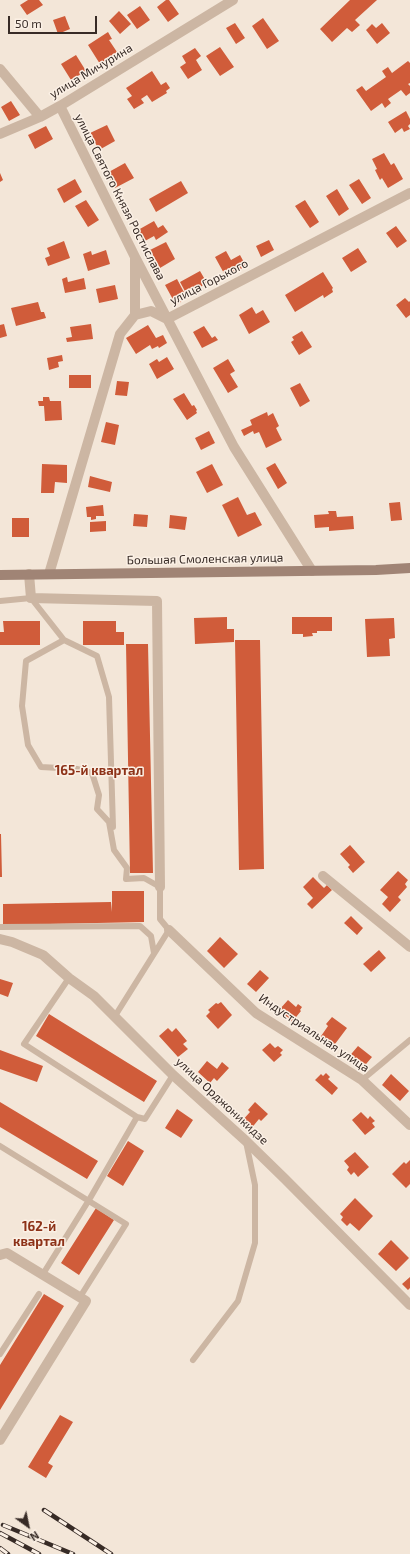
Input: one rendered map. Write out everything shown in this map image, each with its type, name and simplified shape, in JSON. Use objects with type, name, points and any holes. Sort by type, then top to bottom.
[{"type":"main road","name":"Большая Смоленская улица","points":[[0,574],[376,570],[410,568]]},
{"type":"street","name":"улица Мичурина","points":[[0,134],[40,117],[60,106],[233,0]]},
{"type":"street","points":[[0,69],[40,117]]},
{"type":"street","name":"улица Святого Князя Ростислава","points":[[60,106],[135,257],[234,447],[312,570]]},
{"type":"street","name":"улица Горького","points":[[135,315],[150,311],[167,319],[410,193]]},
{"type":"street","points":[[49,574],[120,334],[135,315],[135,257]]},
{"type":"street","points":[[29,574],[30,598],[157,602],[160,887]]},
{"type":"street","points":[[324,876],[410,947]]},
{"type":"street","name":"Индустриальная улица","points":[[169,930],[256,1012],[362,1080],[410,1125]]},
{"type":"street","name":"улица Орджоникидзе","points":[[0,939],[12,942],[43,955],[69,978],[94,996],[173,1075],[286,1178],[410,1305]]},
{"type":"street","points":[[0,1255],[7,1253],[86,1301],[0,1440]]},
{"type":"lane","points":[[0,601],[30,598],[64,640],[97,656],[109,697],[114,850]]},
{"type":"lane","points":[[64,640],[26,661],[22,706],[28,745],[41,767],[77,769],[92,773],[99,795],[97,809],[109,822],[114,850],[126,868],[126,879],[144,878],[160,887],[160,919],[169,930],[115,1016]]},
{"type":"lane","points":[[0,927],[140,926],[151,936],[154,953]]},
{"type":"lane","points":[[69,978],[24,1044],[137,1117],[145,1119],[173,1075]]},
{"type":"lane","points":[[362,1080],[410,1040]]},
{"type":"lane","points":[[43,1274],[89,1200],[137,1117]]},
{"type":"lane","points":[[193,1360],[238,1301],[256,1243],[255,1185],[246,1141]]},
{"type":"lane","points":[[0,1146],[126,1224],[80,1297]]},
{"type":"lane","points":[[0,1354],[39,1294]]},
{"type":"building","points":[[28,0],[39,0],[43,5],[27,15],[20,5]]},
{"type":"building","points":[[166,0],[169,0],[179,14],[168,22],[157,7]]},
{"type":"building","points":[[350,0],[377,0],[355,20],[360,25],[352,32],[347,28],[332,42],[320,29]]},
{"type":"building","points":[[140,6],[150,20],[137,29],[127,15]]},
{"type":"building","points":[[119,11],[131,24],[120,34],[109,21]]},
{"type":"building","points":[[65,16],[70,29],[58,34],[53,20]]},
{"type":"building","points":[[263,18],[279,41],[267,49],[252,26]]},
{"type":"building","points":[[235,23],[245,38],[236,44],[226,28]]},
{"type":"building","points":[[382,23],[390,33],[377,44],[366,30],[372,24],[376,28]]},
{"type":"building","points":[[108,32],[112,39],[109,40],[117,52],[100,64],[88,45]]},
{"type":"building","points":[[220,47],[234,67],[220,76],[206,56]]},
{"type":"building","points":[[195,48],[201,56],[196,60],[202,70],[188,79],[180,67],[186,63],[182,56]]},
{"type":"building","points":[[76,55],[86,71],[71,80],[61,64]]},
{"type":"building","points":[[408,61],[410,63],[410,83],[408,84],[410,86],[410,93],[406,96],[401,90],[388,99],[391,103],[385,108],[382,103],[371,111],[356,90],[362,86],[366,91],[386,77],[382,71],[388,67],[392,73]]},
{"type":"building","points":[[152,71],[161,85],[166,82],[170,88],[166,91],[167,93],[152,102],[147,95],[141,99],[144,103],[134,109],[127,99],[132,96],[126,88]]},
{"type":"building","points":[[11,101],[20,115],[9,121],[1,107]]},
{"type":"building","points":[[406,111],[410,119],[410,124],[408,126],[410,129],[404,132],[402,128],[395,133],[388,122]]},
{"type":"building","points":[[107,125],[115,141],[99,150],[90,133]]},
{"type":"building","points":[[46,126],[53,139],[35,149],[28,135]]},
{"type":"building","points":[[384,153],[391,165],[394,163],[403,179],[388,188],[382,178],[380,180],[372,159]]},
{"type":"building","points":[[125,163],[134,178],[115,188],[107,173]]},
{"type":"building","points":[[0,173],[3,180],[0,182]]},
{"type":"building","points":[[75,179],[82,192],[64,203],[57,189]]},
{"type":"building","points":[[359,179],[371,198],[362,204],[349,185]]},
{"type":"building","points":[[181,181],[188,193],[156,212],[149,199]]},
{"type":"building","points":[[337,189],[349,209],[339,216],[326,196]]},
{"type":"building","points":[[86,200],[99,220],[88,227],[75,206]]},
{"type":"building","points":[[305,200],[319,222],[310,228],[295,206]]},
{"type":"building","points":[[154,221],[158,228],[163,225],[168,232],[156,240],[154,236],[145,241],[138,230]]},
{"type":"building","points":[[396,226],[407,241],[397,248],[386,233]]},
{"type":"building","points":[[269,240],[274,250],[261,257],[256,246]]},
{"type":"building","points":[[64,241],[70,258],[48,266],[45,258],[50,256],[47,248]]},
{"type":"building","points":[[166,242],[175,259],[160,268],[150,250]]},
{"type":"building","points":[[358,248],[367,262],[351,272],[342,258]]},
{"type":"building","points":[[106,250],[110,264],[88,271],[83,254],[91,251],[92,255]]},
{"type":"building","points":[[226,251],[231,260],[240,255],[246,266],[226,277],[215,257]]},
{"type":"building","points":[[200,271],[207,283],[187,295],[180,282]]},
{"type":"building","points":[[323,272],[333,288],[333,292],[324,298],[323,295],[295,312],[285,295]]},
{"type":"building","points":[[67,277],[68,282],[84,278],[86,289],[65,293],[62,279]]},
{"type":"building","points":[[177,279],[187,298],[176,305],[165,285]]},
{"type":"building","points":[[115,285],[118,299],[99,303],[96,289]]},
{"type":"building","points":[[405,298],[409,302],[410,301],[410,315],[406,318],[396,305]]},
{"type":"building","points":[[38,302],[41,312],[44,312],[46,318],[16,326],[11,308]]},
{"type":"building","points":[[252,307],[256,314],[263,310],[270,322],[249,334],[239,315]]},
{"type":"building","points":[[4,324],[7,336],[0,338],[0,325]]},
{"type":"building","points":[[91,324],[93,339],[67,342],[66,338],[72,337],[70,327]]},
{"type":"building","points":[[148,325],[156,338],[163,335],[167,343],[159,348],[158,346],[152,349],[150,345],[136,354],[126,338]]},
{"type":"building","points":[[204,326],[212,338],[215,336],[218,340],[202,348],[193,332]]},
{"type":"building","points":[[302,331],[312,347],[299,355],[291,342],[294,340],[292,337]]},
{"type":"building","points":[[62,355],[63,361],[58,362],[59,367],[49,370],[47,358]]},
{"type":"building","points":[[167,357],[174,369],[157,379],[149,364],[157,359],[159,362]]},
{"type":"building","points":[[228,359],[235,371],[230,374],[238,387],[228,393],[213,368]]},
{"type":"building","points":[[69,375],[91,375],[91,388],[69,388]]},
{"type":"building","points":[[117,381],[129,382],[127,396],[115,395]]},
{"type":"building","points":[[300,383],[310,401],[300,407],[290,388]]},
{"type":"building","points":[[184,393],[192,406],[194,405],[197,410],[197,413],[187,420],[173,399]]},
{"type":"building","points":[[43,397],[49,397],[50,401],[61,401],[62,420],[45,421],[44,406],[39,406],[38,401],[43,401]]},
{"type":"building","points":[[267,412],[268,416],[273,413],[279,426],[276,428],[282,440],[266,448],[259,432],[254,434],[253,431],[244,436],[241,430],[252,425],[250,420]]},
{"type":"building","points":[[106,422],[119,425],[115,445],[101,442]]},
{"type":"building","points":[[209,431],[215,443],[201,450],[195,438]]},
{"type":"building","points":[[275,463],[287,483],[278,489],[266,468]]},
{"type":"building","points":[[42,464],[67,465],[67,483],[55,482],[54,493],[41,493]]},
{"type":"building","points":[[212,464],[223,485],[207,493],[196,472]]},
{"type":"building","points":[[90,476],[112,482],[110,492],[88,487]]},
{"type":"building","points":[[238,497],[247,515],[255,512],[262,525],[238,537],[222,505]]},
{"type":"building","points":[[400,502],[402,520],[391,521],[389,503]]},
{"type":"building","points":[[103,505],[104,516],[96,516],[96,519],[91,520],[91,517],[87,517],[86,507]]},
{"type":"building","points":[[328,511],[336,511],[337,517],[353,516],[354,529],[329,531],[329,527],[315,528],[314,515],[329,514]]},
{"type":"building","points":[[134,514],[148,515],[147,527],[133,526]]},
{"type":"building","points":[[170,515],[187,517],[185,530],[169,528]]},
{"type":"building","points":[[12,518],[29,518],[29,537],[12,537]]},
{"type":"building","points":[[106,521],[106,531],[90,532],[90,522]]},
{"type":"building","points":[[227,617],[227,629],[234,629],[234,642],[195,644],[194,618]]},
{"type":"building","points":[[292,617],[332,617],[332,631],[317,631],[317,633],[312,633],[313,636],[303,637],[303,634],[292,634]]},
{"type":"building","points":[[394,618],[395,638],[389,639],[390,656],[367,657],[365,619]]},
{"type":"building","points":[[3,621],[40,621],[40,645],[0,645],[0,632],[4,632]]},
{"type":"building","points":[[83,621],[116,621],[116,632],[124,632],[124,645],[83,645]]},
{"type":"building","points":[[235,640],[260,640],[264,869],[239,870]]},
{"type":"building","points":[[126,644],[148,644],[153,873],[130,873]]},
{"type":"building","points":[[1,834],[2,877],[0,877]]},
{"type":"building","points":[[350,845],[365,862],[353,873],[348,867],[350,865],[340,854]]},
{"type":"building","points":[[398,871],[408,880],[405,884],[407,887],[398,897],[401,900],[390,912],[382,904],[388,897],[380,890]]},
{"type":"building","points":[[313,877],[324,888],[327,885],[332,890],[312,909],[307,904],[313,898],[303,887]]},
{"type":"building","points":[[112,891],[144,891],[144,922],[3,925],[3,904],[111,902],[112,912]]},
{"type":"building","points":[[351,916],[363,928],[357,935],[344,923]]},
{"type":"building","points":[[220,937],[238,954],[224,968],[207,951]]},
{"type":"building","points":[[379,950],[386,958],[371,972],[363,964]]},
{"type":"building","points":[[260,970],[269,978],[256,992],[247,984]]},
{"type":"building","points":[[0,979],[13,983],[8,997],[0,994]]},
{"type":"building","points":[[288,1000],[296,1007],[298,1004],[302,1007],[300,1010],[301,1011],[292,1022],[279,1010]]},
{"type":"building","points":[[221,1002],[232,1015],[218,1029],[206,1016],[210,1012],[208,1010],[216,1003],[218,1004]]},
{"type":"building","points":[[49,1014],[157,1081],[144,1102],[36,1036]]},
{"type":"building","points":[[332,1017],[347,1028],[332,1048],[319,1039],[328,1026],[326,1024]]},
{"type":"building","points":[[168,1028],[172,1032],[176,1028],[187,1041],[183,1044],[188,1049],[178,1057],[159,1036]]},
{"type":"building","points":[[270,1043],[275,1048],[278,1046],[283,1050],[280,1053],[282,1055],[274,1062],[262,1050]]},
{"type":"building","points":[[358,1046],[372,1057],[361,1070],[347,1059]]},
{"type":"building","points":[[0,1050],[43,1066],[37,1082],[0,1069]]},
{"type":"building","points":[[207,1061],[217,1069],[222,1062],[229,1068],[217,1081],[214,1078],[210,1083],[198,1072]]},
{"type":"building","points":[[326,1073],[330,1077],[328,1079],[338,1088],[332,1095],[315,1080],[321,1074],[323,1076]]},
{"type":"building","points":[[391,1074],[409,1091],[400,1101],[382,1085]]},
{"type":"building","points":[[0,1102],[98,1161],[87,1179],[0,1127]]},
{"type":"building","points":[[255,1102],[268,1114],[261,1121],[259,1119],[250,1130],[241,1122],[250,1112],[248,1110]]},
{"type":"building","points":[[177,1109],[193,1120],[181,1138],[165,1128]]},
{"type":"building","points":[[361,1112],[368,1119],[370,1116],[375,1121],[372,1123],[375,1127],[365,1135],[352,1120]]},
{"type":"building","points":[[128,1141],[144,1151],[123,1186],[107,1176]]},
{"type":"building","points":[[355,1152],[369,1167],[358,1177],[354,1172],[351,1175],[347,1170],[349,1167],[344,1161]]},
{"type":"building","points":[[410,1160],[410,1184],[406,1188],[392,1174],[404,1162],[406,1164]]},
{"type":"building","points":[[355,1198],[373,1216],[359,1231],[350,1223],[347,1226],[341,1220],[343,1217],[340,1214]]},
{"type":"building","points":[[96,1208],[114,1220],[79,1275],[61,1263]]},
{"type":"building","points":[[391,1240],[409,1258],[396,1271],[378,1254]]},
{"type":"building","points":[[410,1277],[410,1288],[408,1290],[402,1284]]},
{"type":"building","points":[[44,1294],[64,1306],[0,1410],[0,1365]]},
{"type":"building","points":[[60,1415],[73,1422],[48,1463],[53,1466],[46,1478],[28,1467]]},
{"type":"railway","points":[[44,1510],[111,1554]]},
{"type":"railway","points":[[3,1525],[73,1554]]},
{"type":"railway","points":[[0,1533],[39,1554]]},
{"type":"railway","points":[[0,1548],[8,1554]]},
{"type":"district","name":"165-й квартал","points":[[99,771]]},
{"type":"district","name":"162-й квартал","points":[[39,1234]]}]
